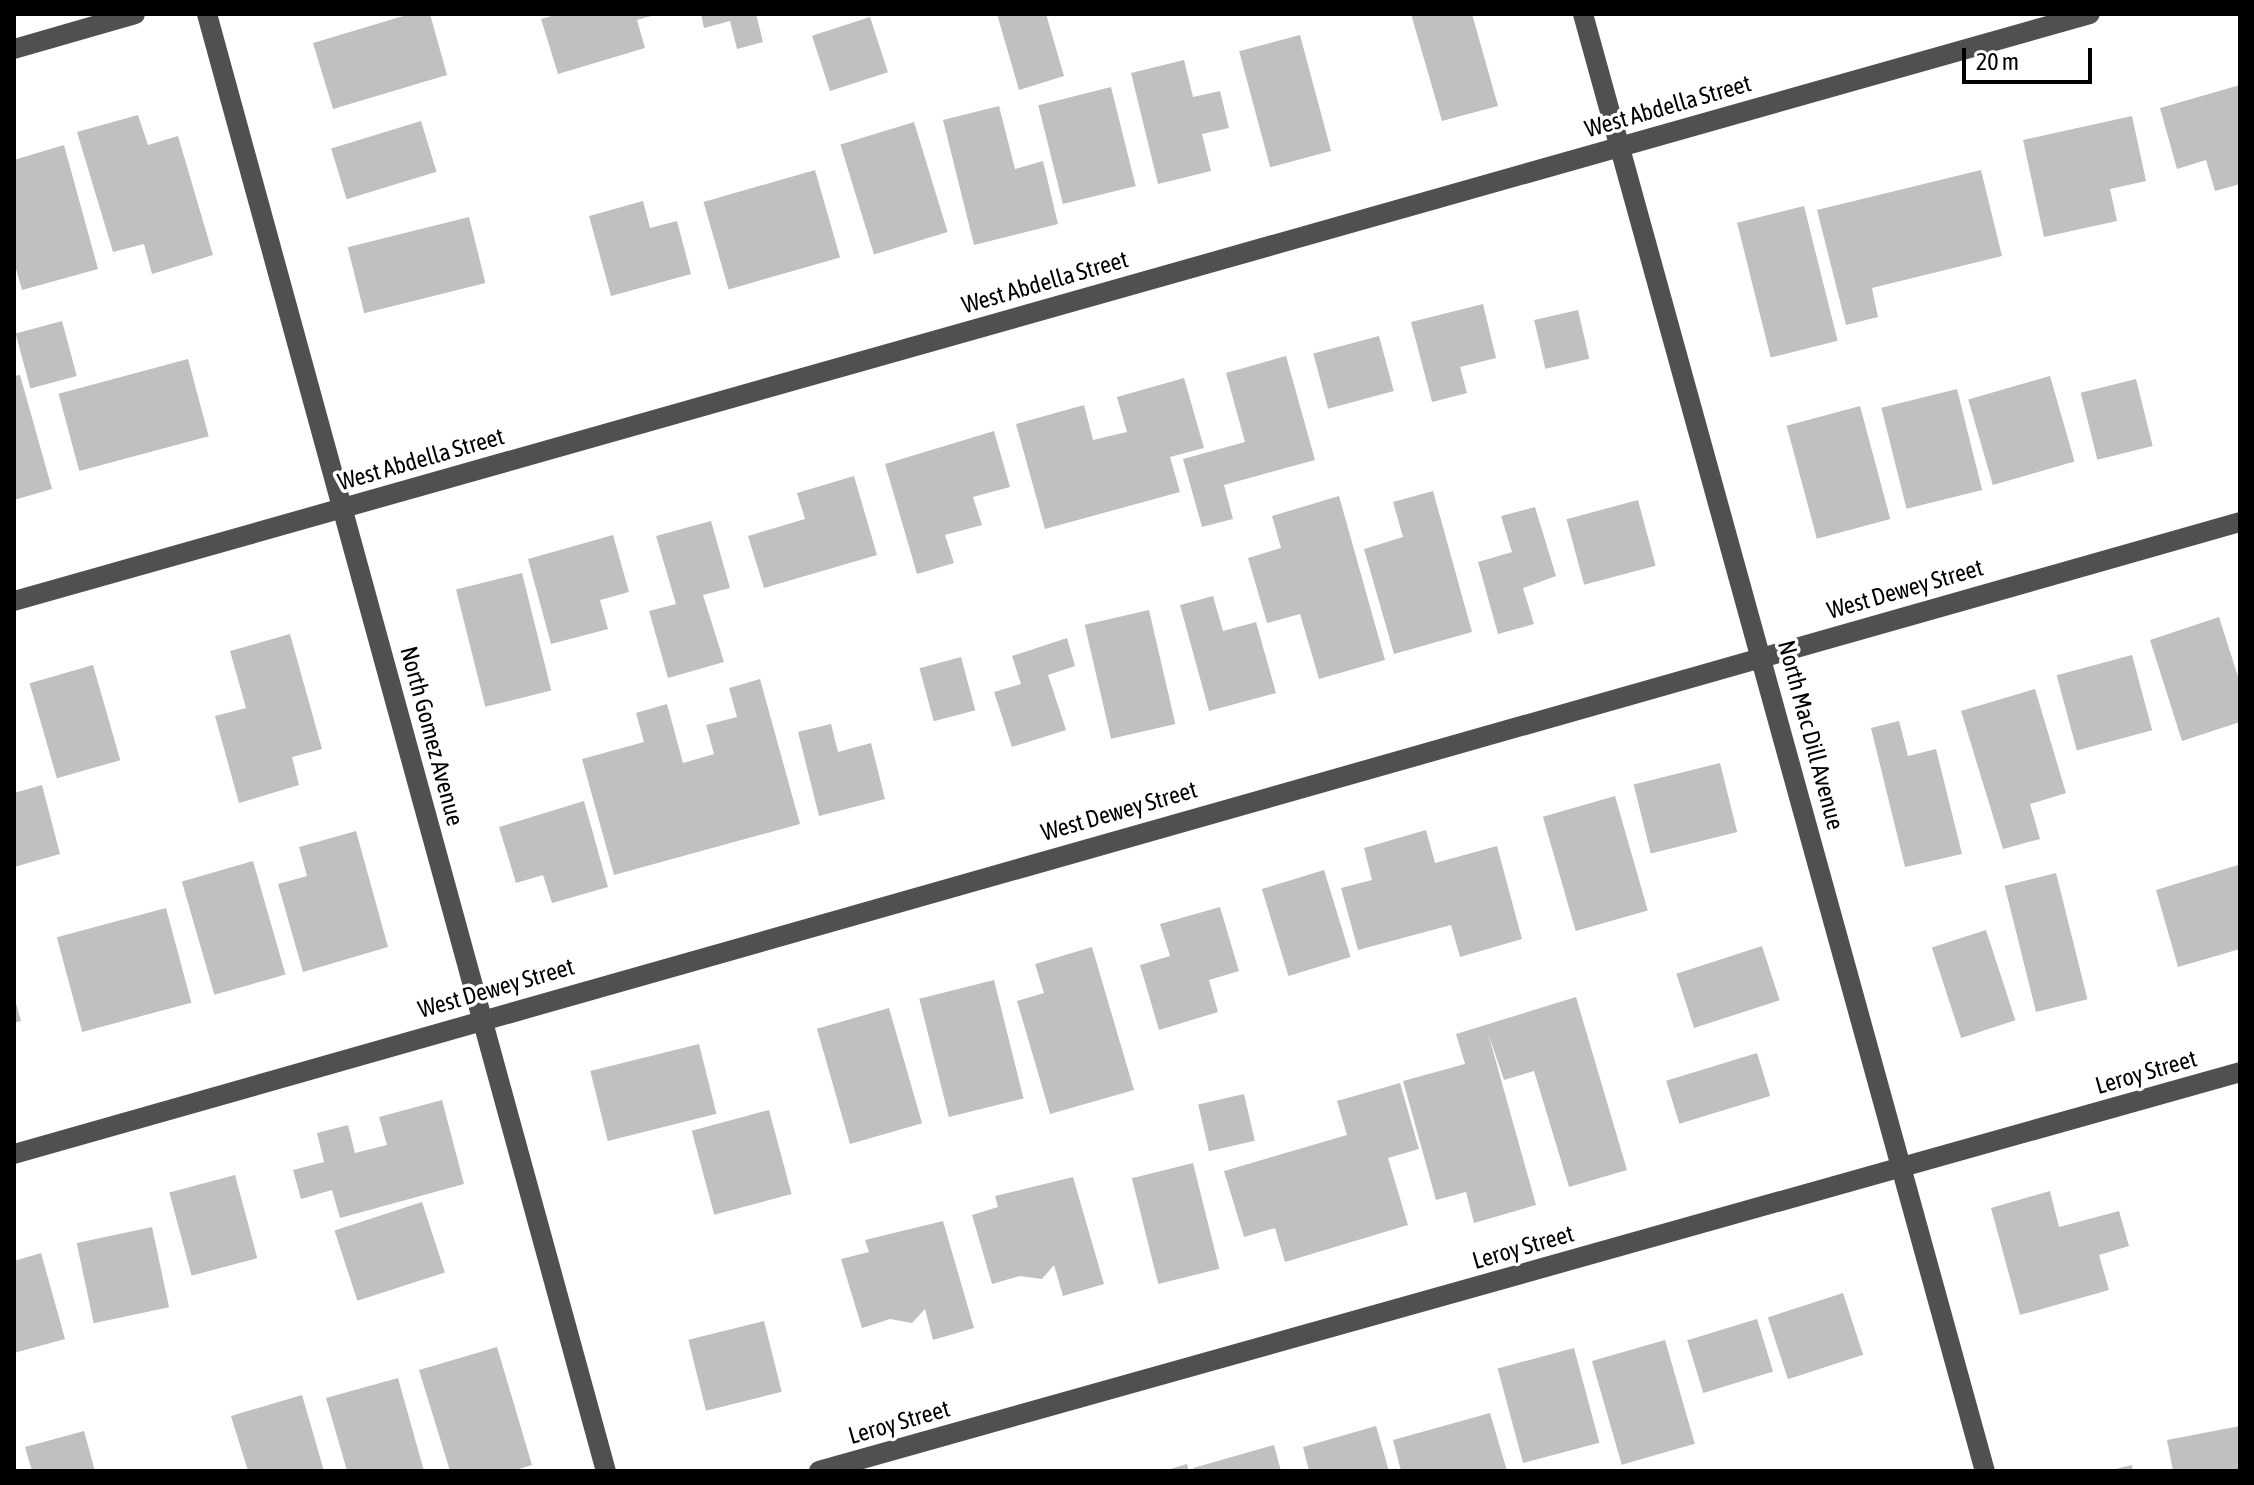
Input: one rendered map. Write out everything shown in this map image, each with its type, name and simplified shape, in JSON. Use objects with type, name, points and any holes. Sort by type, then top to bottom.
[{"type":"street","points":[[14,49],[135,14]]},
{"type":"street","name":"North Gomez Avenue","points":[[207,14],[606,1471]]},
{"type":"street","name":"North Mac Dill Avenue","points":[[1583,14],[1985,1471]]},
{"type":"street","name":"West Abdella Street","points":[[14,601],[2090,14]]},
{"type":"street","name":"West Dewey Street","points":[[14,1154],[2240,522]]},
{"type":"street","name":"Leroy Street","points":[[819,1471],[2240,1072]]},
{"type":"building","points":[[410,14],[430,14],[447,75],[333,109],[313,43]]},
{"type":"building","points":[[558,14],[655,15],[637,20],[645,48],[558,74],[541,19]]},
{"type":"building","points":[[701,14],[756,14],[763,42],[737,49],[730,21],[704,28]]},
{"type":"building","points":[[997,14],[1046,14],[1064,76],[1019,90]]},
{"type":"building","points":[[1411,14],[1472,14],[1498,106],[1442,121]]},
{"type":"building","points":[[870,17],[888,72],[830,91],[812,36]]},
{"type":"building","points":[[1300,35],[1331,151],[1270,167],[1239,51]]},
{"type":"building","points":[[1184,60],[1193,97],[1220,91],[1229,128],[1202,134],[1211,171],[1158,184],[1131,73]]},
{"type":"building","points":[[2240,85],[2240,184],[2215,191],[2206,160],[2177,169],[2160,108]]},
{"type":"building","points":[[1111,87],[1136,186],[1063,204],[1038,105]]},
{"type":"building","points":[[999,106],[1015,169],[1043,161],[1058,224],[974,245],[943,120]]},
{"type":"building","points":[[138,115],[148,145],[178,136],[213,255],[152,274],[144,244],[113,252],[77,132]]},
{"type":"building","points":[[2132,116],[2146,181],[2110,189],[2117,221],[2044,237],[2023,140]]},
{"type":"building","points":[[421,121],[436,172],[347,199],[331,148]]},
{"type":"building","points":[[914,122],[948,232],[874,254],[840,145]]},
{"type":"building","points":[[64,145],[98,269],[22,290],[14,262],[14,160]]},
{"type":"building","points":[[815,170],[840,257],[729,289],[703,202]]},
{"type":"building","points":[[1981,170],[2002,256],[1872,288],[1878,317],[1846,325],[1817,210]]},
{"type":"building","points":[[643,201],[650,228],[677,221],[691,274],[611,296],[589,216]]},
{"type":"building","points":[[1804,206],[1838,341],[1771,358],[1737,223]]},
{"type":"building","points":[[469,217],[485,283],[364,313],[348,247]]},
{"type":"building","points":[[1483,304],[1496,358],[1460,367],[1467,393],[1432,402],[1411,322]]},
{"type":"building","points":[[1578,310],[1589,359],[1545,369],[1534,320]]},
{"type":"building","points":[[62,321],[77,376],[30,388],[16,333]]},
{"type":"building","points":[[1379,336],[1394,391],[1328,409],[1313,354]]},
{"type":"building","points":[[1286,356],[1315,460],[1224,485],[1233,519],[1202,527],[1183,459],[1245,442],[1226,373]]},
{"type":"building","points":[[188,359],[209,436],[79,471],[59,394]]},
{"type":"building","points":[[20,375],[52,489],[14,500],[14,376]]},
{"type":"building","points":[[2050,376],[2075,462],[1993,485],[1968,399]]},
{"type":"building","points":[[1184,378],[1204,448],[1170,457],[1180,492],[1045,529],[1016,424],[1084,405],[1093,440],[1127,432],[1117,397]]},
{"type":"building","points":[[2136,379],[2153,446],[2097,460],[2081,393]]},
{"type":"building","points":[[1957,389],[1982,490],[1906,509],[1881,408]]},
{"type":"building","points":[[1860,406],[1890,519],[1817,539],[1787,426]]},
{"type":"building","points":[[994,431],[1010,487],[973,497],[982,525],[945,535],[954,563],[917,574],[885,464]]},
{"type":"building","points":[[854,476],[877,555],[764,588],[748,536],[805,519],[797,493]]},
{"type":"building","points":[[1433,491],[1472,632],[1394,654],[1364,549],[1403,537],[1393,502]]},
{"type":"building","points":[[1339,496],[1385,660],[1319,679],[1300,614],[1267,623],[1248,558],[1281,548],[1272,516]]},
{"type":"building","points":[[1638,500],[1656,566],[1584,585],[1567,519]]},
{"type":"building","points":[[1535,507],[1556,576],[1523,588],[1534,624],[1498,634],[1478,562],[1512,552],[1501,516]]},
{"type":"building","points":[[711,521],[730,588],[703,595],[724,662],[668,678],[649,611],[676,604],[656,536]]},
{"type":"building","points":[[613,535],[629,592],[600,600],[608,629],[551,644],[528,559]]},
{"type":"building","points":[[522,573],[551,690],[485,707],[456,589]]},
{"type":"building","points":[[1213,596],[1223,631],[1256,622],[1276,693],[1209,711],[1180,605]]},
{"type":"building","points":[[1149,610],[1175,724],[1111,739],[1085,625]]},
{"type":"building","points":[[2219,617],[2240,683],[2240,722],[2182,741],[2150,640]]},
{"type":"building","points":[[290,634],[322,749],[292,757],[299,785],[239,803],[215,716],[246,708],[230,651]]},
{"type":"building","points":[[1067,638],[1075,666],[1048,675],[1066,730],[1012,747],[994,692],[1021,684],[1012,656]]},
{"type":"building","points":[[2132,655],[2152,730],[2077,751],[2057,675]]},
{"type":"building","points":[[961,657],[975,710],[934,721],[919,668]]},
{"type":"building","points":[[93,665],[120,760],[57,778],[30,683]]},
{"type":"building","points":[[760,679],[800,824],[614,875],[582,759],[644,742],[636,713],[667,704],[683,763],[714,754],[706,725],[737,717],[729,688]]},
{"type":"building","points":[[2035,689],[2066,793],[2030,804],[2040,839],[2003,849],[1961,711]]},
{"type":"building","points":[[1899,721],[1908,756],[1936,749],[1962,854],[1905,867],[1871,728]]},
{"type":"building","points":[[831,724],[838,752],[871,743],[885,799],[819,816],[798,732]]},
{"type":"building","points":[[1720,763],[1737,832],[1651,853],[1634,785]]},
{"type":"building","points":[[42,785],[60,854],[14,867],[14,793]]},
{"type":"building","points":[[1615,796],[1648,910],[1576,931],[1543,817]]},
{"type":"building","points":[[584,801],[608,887],[552,903],[543,875],[516,883],[499,827]]},
{"type":"building","points":[[1426,830],[1435,863],[1497,846],[1522,939],[1460,957],[1451,925],[1358,950],[1341,888],[1372,880],[1364,848]]},
{"type":"building","points":[[356,831],[388,947],[303,972],[278,884],[307,876],[299,847]]},
{"type":"building","points":[[253,861],[286,974],[214,995],[182,881]]},
{"type":"building","points":[[2238,865],[2240,949],[2178,967],[2156,890]]},
{"type":"building","points":[[1324,870],[1351,957],[1288,976],[1262,889]]},
{"type":"building","points":[[2056,873],[2087,999],[2036,1012],[2005,886]]},
{"type":"building","points":[[1220,907],[1239,971],[1209,980],[1218,1012],[1159,1030],[1140,965],[1170,956],[1160,924]]},
{"type":"building","points":[[166,908],[191,1003],[82,1032],[57,937]]},
{"type":"building","points":[[1986,930],[2015,1020],[1961,1038],[1932,948]]},
{"type":"building","points":[[1762,946],[1780,1000],[1694,1028],[1676,974]]},
{"type":"building","points":[[1092,947],[1134,1090],[1050,1114],[1017,1001],[1044,993],[1035,964]]},
{"type":"building","points":[[994,980],[1024,1098],[949,1117],[919,999]]},
{"type":"building","points":[[14,996],[21,1021],[14,1023]]},
{"type":"building","points":[[1576,997],[1627,1170],[1569,1187],[1534,1071],[1504,1080],[1488,1033],[1536,1205],[1474,1223],[1466,1192],[1436,1200],[1403,1081],[1465,1064],[1456,1034]]},
{"type":"building","points":[[889,1008],[922,1123],[850,1144],[817,1029]]},
{"type":"building","points":[[699,1044],[716,1114],[608,1141],[590,1071]]},
{"type":"building","points":[[1757,1053],[1770,1096],[1679,1124],[1666,1081]]},
{"type":"building","points":[[1400,1083],[1419,1149],[1388,1158],[1408,1225],[1285,1262],[1275,1228],[1244,1237],[1224,1171],[1347,1135],[1337,1101]]},
{"type":"building","points":[[1244,1094],[1255,1141],[1209,1151],[1198,1105]]},
{"type":"building","points":[[442,1100],[464,1184],[340,1218],[332,1190],[301,1199],[293,1170],[324,1162],[317,1133],[348,1125],[355,1153],[387,1145],[379,1117]]},
{"type":"building","points":[[769,1110],[792,1194],[714,1215],[692,1131]]},
{"type":"building","points":[[1193,1163],[1219,1269],[1158,1284],[1132,1178]]},
{"type":"building","points":[[235,1175],[257,1258],[192,1276],[169,1193]]},
{"type":"building","points":[[1073,1177],[1104,1284],[1063,1296],[1054,1265],[1042,1279],[1020,1276],[992,1284],[972,1215],[998,1207],[995,1196]]},
{"type":"building","points":[[2050,1191],[2059,1227],[2119,1211],[2129,1246],[2099,1255],[2109,1290],[2020,1315],[1991,1208]]},
{"type":"building","points":[[422,1202],[445,1272],[357,1301],[335,1230]]},
{"type":"building","points":[[943,1221],[974,1328],[933,1340],[925,1309],[912,1323],[890,1319],[862,1328],[841,1259],[869,1252],[865,1240]]},
{"type":"building","points":[[152,1227],[169,1307],[94,1323],[77,1243]]},
{"type":"building","points":[[41,1253],[65,1339],[14,1353],[14,1261]]},
{"type":"building","points":[[1843,1293],[1863,1355],[1788,1379],[1768,1317]]},
{"type":"building","points":[[1757,1319],[1773,1372],[1703,1393],[1687,1340]]},
{"type":"building","points":[[764,1321],[782,1392],[706,1411],[688,1340]]},
{"type":"building","points":[[1665,1340],[1695,1444],[1622,1465],[1592,1361]]},
{"type":"building","points":[[497,1347],[532,1465],[512,1471],[450,1471],[419,1370]]},
{"type":"building","points":[[1574,1348],[1599,1443],[1523,1463],[1498,1368]]},
{"type":"building","points":[[398,1378],[424,1471],[347,1471],[326,1398]]},
{"type":"building","points":[[302,1395],[324,1471],[248,1471],[231,1416]]},
{"type":"building","points":[[1490,1413],[1507,1471],[1401,1471],[1393,1440]]},
{"type":"building","points":[[1376,1426],[1389,1471],[1309,1471],[1303,1447]]},
{"type":"building","points":[[2240,1426],[2240,1471],[2173,1471],[2167,1440]]},
{"type":"building","points":[[84,1431],[95,1471],[32,1471],[25,1447]]},
{"type":"building","points":[[1274,1445],[1281,1471],[1194,1471],[1193,1468]]},
{"type":"building","points":[[1187,1464],[1189,1471],[1167,1471],[1167,1470]]},
{"type":"building","points":[[2132,1465],[2133,1471],[2111,1471],[2111,1470]]}]
